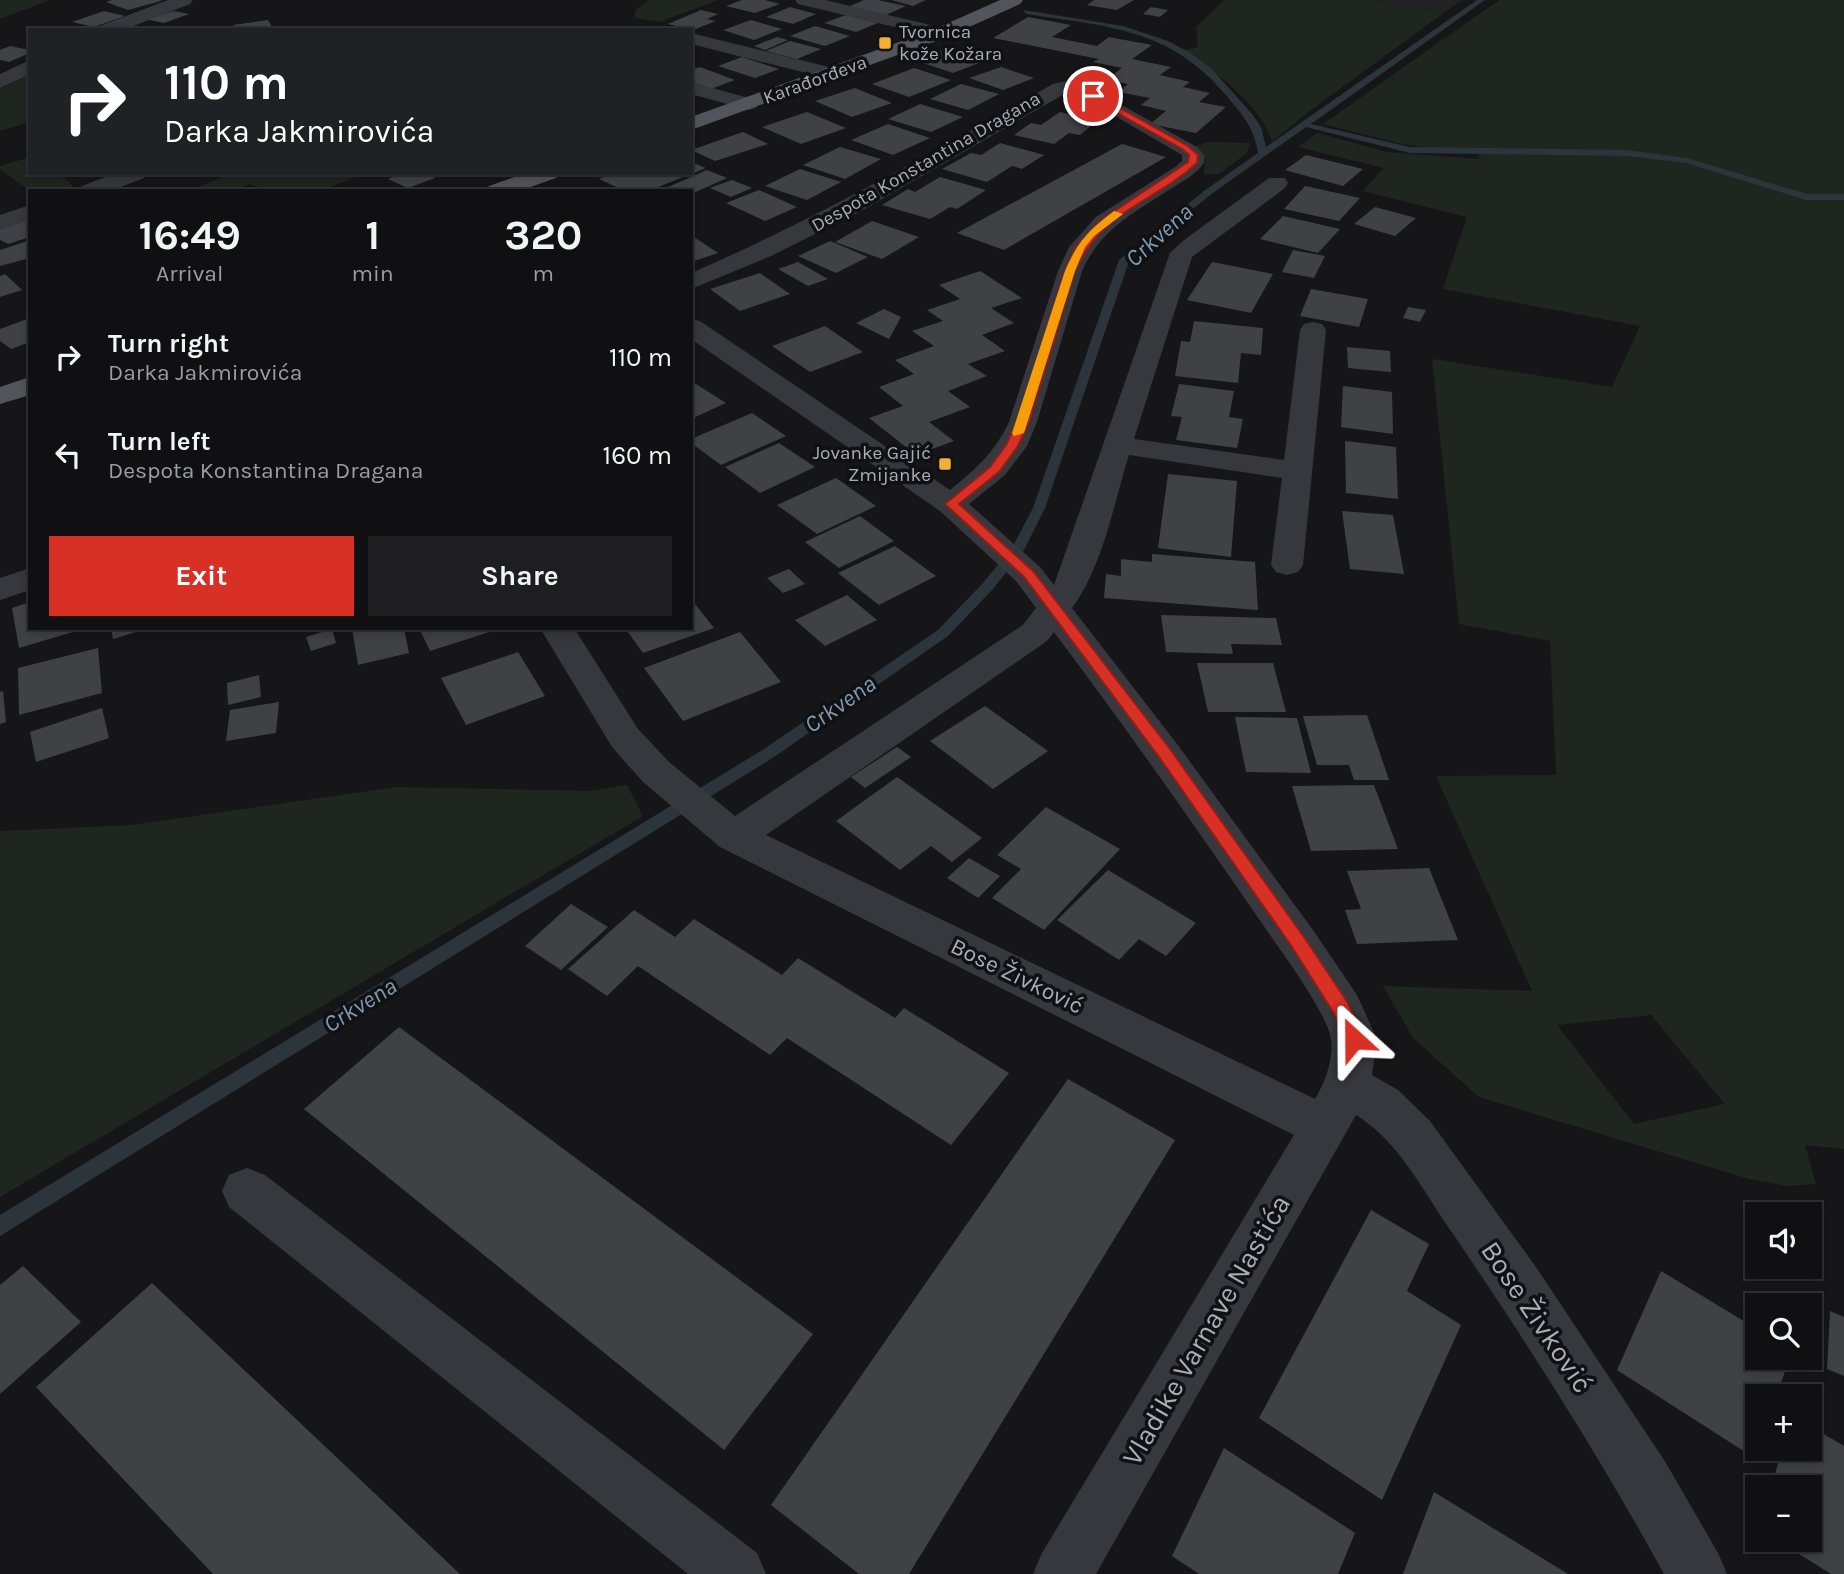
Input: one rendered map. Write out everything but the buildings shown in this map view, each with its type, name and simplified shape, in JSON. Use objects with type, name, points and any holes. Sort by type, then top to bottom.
[{"type":"main road","name":"Karađorđeva","points":[[693,123],[941,33],[1009,1]]},
{"type":"main road","points":[[504,189],[542,175]]},
{"type":"main road","points":[[0,396],[28,386]]},
{"type":"street","points":[[111,28],[184,0]]},
{"type":"street","points":[[804,0],[941,33]]},
{"type":"street","points":[[693,39],[834,74]]},
{"type":"street","points":[[0,82],[28,67]]},
{"type":"street","name":"Despota Konstantina Dragana","points":[[693,281],[763,251],[853,206],[1060,88],[1075,85],[1185,147],[1193,155],[1193,163],[1104,222],[1081,247],[1070,271],[1023,422],[1012,446],[994,470],[951,504]]},
{"type":"street","points":[[693,89],[749,104]]},
{"type":"street","points":[[95,189],[131,175]]},
{"type":"street","points":[[722,829],[1035,633],[1054,609],[1077,570],[1182,253],[1277,183]]},
{"type":"street","points":[[0,223],[28,213]]},
{"type":"street","points":[[693,328],[951,504],[1028,574],[1164,753],[1298,942],[1341,1008],[1354,1039],[1336,1106]]},
{"type":"street","points":[[1287,565],[1313,330]]},
{"type":"street","points":[[1118,445],[1296,471]]},
{"type":"street","points":[[0,590],[28,579]]},
{"type":"street","name":"Bose Živković","points":[[558,630],[625,738],[656,772],[722,829],[1336,1106],[1381,1105],[1413,1136],[1526,1297],[1646,1483],[1697,1574]]},
{"type":"street","name":"Vladike Varnave Nastića","points":[[1063,1574],[1336,1106]]},
{"type":"street","points":[[247,1191],[736,1574]]},
{"type":"shaded area","points":[[0,0],[50,0],[0,19]]},
{"type":"shaded area","points":[[649,0],[719,0],[659,22],[635,18],[635,10]]},
{"type":"shaded area","points":[[1224,0],[1376,0],[1389,5],[1445,12],[1307,113],[1272,142],[1259,116],[1248,103],[1222,78],[1183,50],[1198,47],[1196,27]]},
{"type":"shaded area","points":[[1376,0],[1462,0],[1445,12],[1389,5]]},
{"type":"shaded area","points":[[1499,0],[1844,0],[1844,1149],[1805,1145],[1816,1184],[1787,1186],[1749,1179],[1479,1097],[1413,1038],[1383,986],[1532,991],[1436,776],[1556,775],[1550,641],[1459,624],[1432,359],[1612,387],[1640,326],[1443,289],[1467,217],[1363,191],[1384,168],[1298,147],[1317,133],[1387,152],[1480,159],[1476,148],[1430,148],[1402,144],[1323,124]],"holes":[[[1651,1015],[1724,1103],[1634,1124],[1557,1025]]]},
{"type":"shaded area","points":[[28,74],[28,96],[25,98],[28,99],[28,123],[0,131],[0,89]]},
{"type":"shaded area","points":[[1208,142],[1250,143],[1247,153],[1219,174],[1204,174],[1205,160],[1194,147]]},
{"type":"shaded area","points":[[28,158],[28,175],[60,175],[77,189],[28,190],[0,169],[0,166]]},
{"type":"shaded area","points":[[226,175],[360,175],[327,189],[265,189],[249,184],[238,189],[199,187]]},
{"type":"shaded area","points":[[627,785],[643,816],[0,1197],[0,831],[132,825],[397,787],[589,791]]},
{"type":"waterway","points":[[963,0],[974,3]]},
{"type":"waterway","name":"Crkvena","points":[[1263,154],[1482,0]]},
{"type":"waterway","points":[[1026,12],[1120,27],[1165,42],[1186,53],[1208,70],[1249,115],[1259,135],[1263,154]]},
{"type":"waterway","points":[[1306,125],[1410,150],[1627,153],[1687,161],[1806,197],[1844,197]]},
{"type":"waterway","name":"Crkvena","points":[[0,1226],[769,753],[943,633],[988,586],[1019,547],[1039,508],[1124,260],[1207,193],[1263,154]]},
{"type":"slow traffic","points":[[1018,433],[1070,271],[1090,234],[1118,214]]},
{"type":"place","name":"Tvornica kože Kožara","points":[[885,43]]},
{"type":"place","name":"Jovanke Gajić Zmijanke","points":[[945,464]]},
{"type":"route","points":[[1093,96],[1185,147],[1193,155],[1193,163],[1090,234],[1070,271],[1023,422],[1012,446],[994,470],[951,504],[1028,574],[1164,753],[1298,942],[1341,1008],[1350,1024],[1354,1039]]}]
